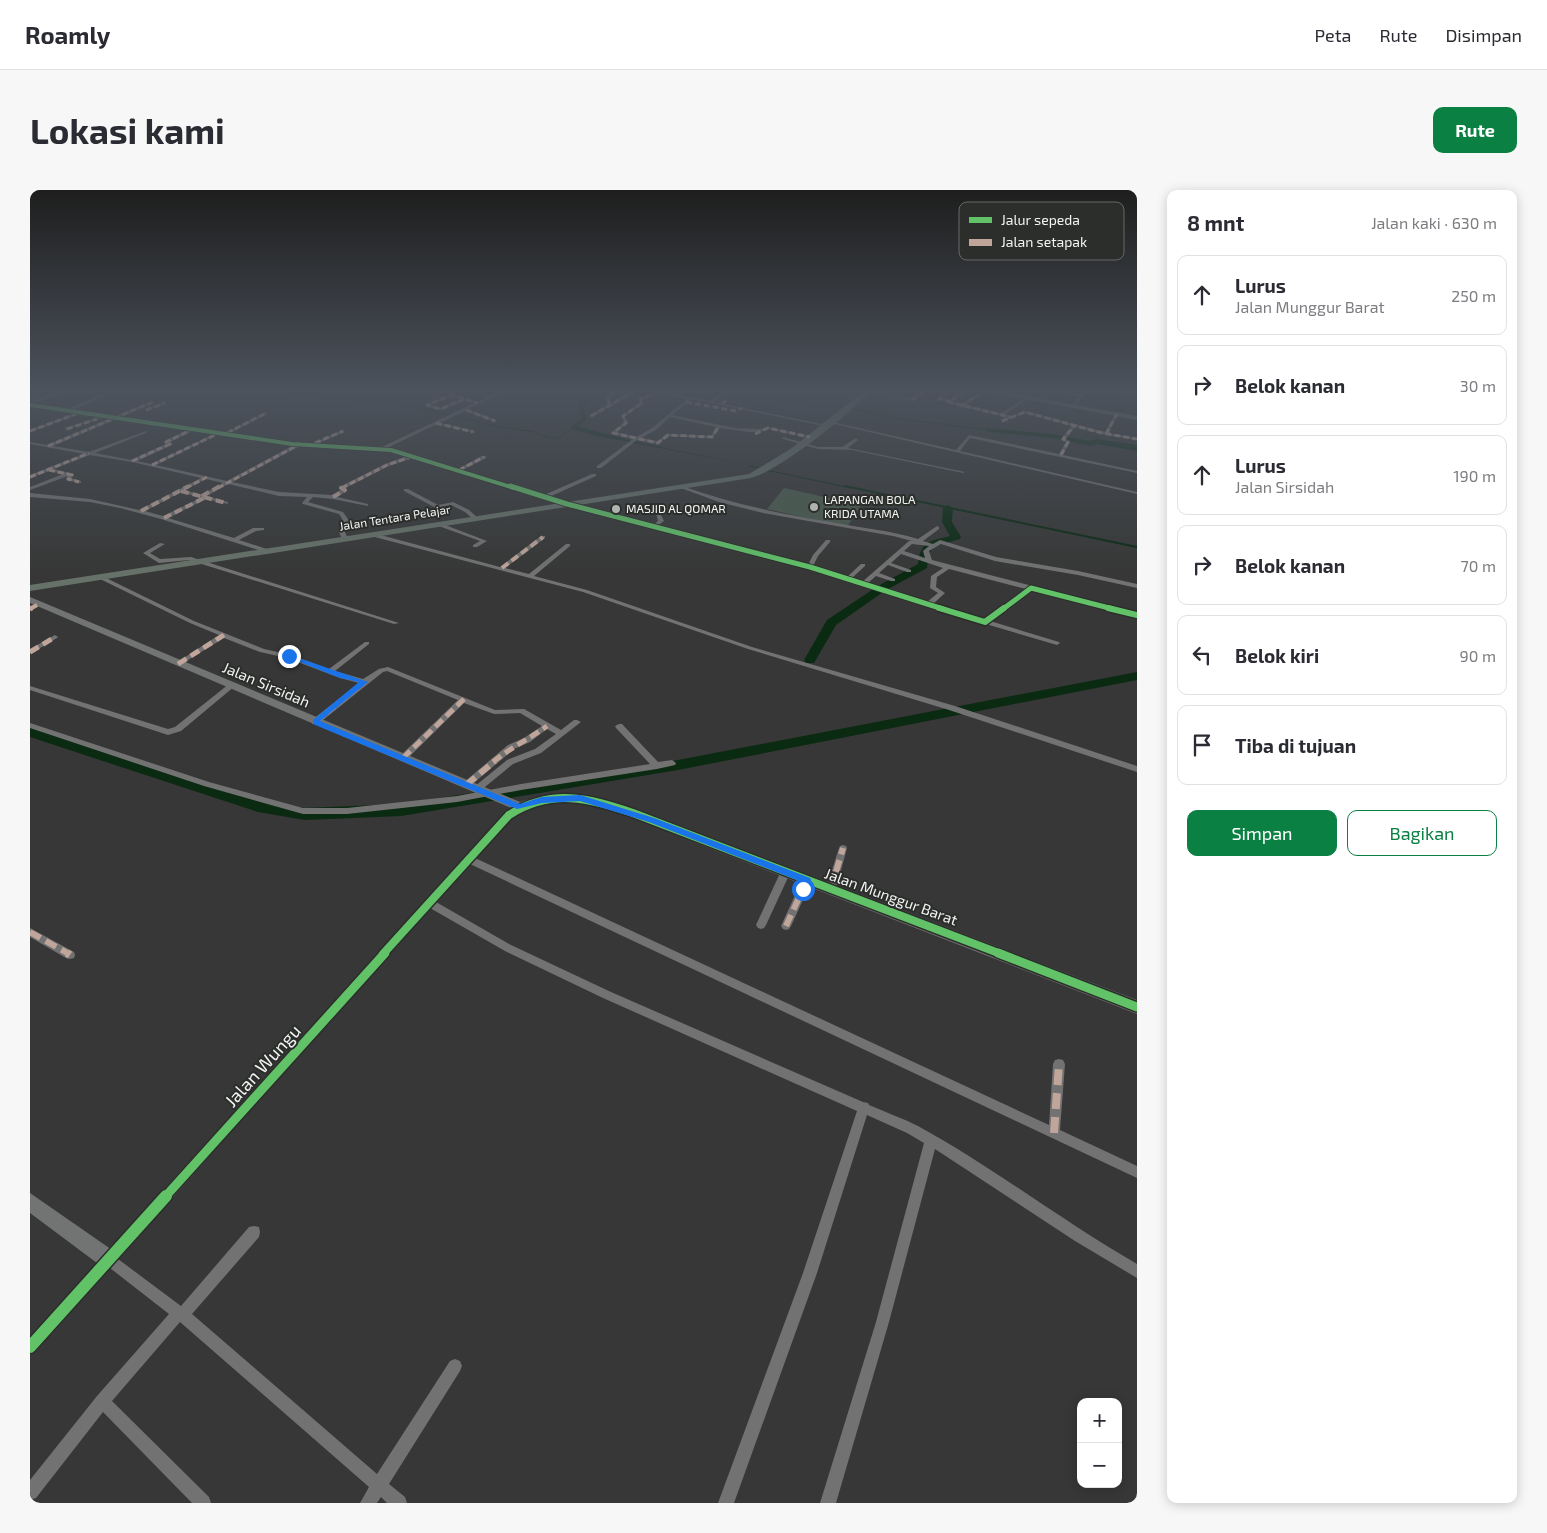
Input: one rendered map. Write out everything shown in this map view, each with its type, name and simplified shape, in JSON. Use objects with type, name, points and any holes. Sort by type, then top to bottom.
[{"type":"highway","name":"Jalan Tentara Pelajar","points":[[30,588],[744,477],[762,471],[790,452]]},
{"type":"street","points":[[85,452],[132,460],[279,494],[333,498],[366,504]]},
{"type":"street","points":[[132,460],[150,452]]},
{"type":"street","points":[[152,465],[180,452]]},
{"type":"street","points":[[164,518],[284,452]]},
{"type":"street","points":[[396,452],[567,504],[655,525],[810,567],[862,585],[1057,643]]},
{"type":"street","points":[[599,467],[618,452]]},
{"type":"street","points":[[865,452],[963,472]]},
{"type":"street","points":[[957,452],[1137,493]]},
{"type":"street","points":[[1048,452],[1137,472]]},
{"type":"street","points":[[30,477],[89,453]]},
{"type":"street","points":[[333,498],[345,490],[341,488],[361,477],[413,456]]},
{"type":"street","points":[[459,470],[484,457]]},
{"type":"street","points":[[49,470],[68,474],[72,476],[68,479],[79,482]]},
{"type":"street","points":[[30,489],[68,474]]},
{"type":"street","points":[[544,497],[594,475]]},
{"type":"street","points":[[141,512],[207,478]]},
{"type":"street","points":[[680,487],[762,511],[888,532],[929,545]]},
{"type":"street","points":[[406,490],[438,507],[451,503],[467,511],[475,518]]},
{"type":"street","points":[[181,491],[226,502]]},
{"type":"street","points":[[30,495],[46,498],[90,500],[164,518],[268,551]]},
{"type":"street","points":[[311,496],[306,503],[342,514],[347,522],[341,530],[345,539]]},
{"type":"street","points":[[655,525],[661,521],[657,517],[658,514],[675,507]]},
{"type":"street","points":[[438,524],[484,541],[475,546]]},
{"type":"street","points":[[919,541],[937,528]]},
{"type":"street","points":[[233,541],[255,530],[262,529]]},
{"type":"street","points":[[373,535],[585,591],[750,648],[952,708],[1137,769]]},
{"type":"street","points":[[502,568],[543,537]]},
{"type":"street","points":[[810,567],[815,556],[828,541]]},
{"type":"street","points":[[862,585],[913,541],[929,545],[940,542],[996,559],[1078,573],[1137,586]]},
{"type":"street","points":[[162,544],[146,553],[157,561],[186,558],[396,623]]},
{"type":"street","points":[[531,576],[568,545]]},
{"type":"street","points":[[928,561],[926,551],[929,545]]},
{"type":"street","points":[[900,552],[948,567],[1137,615]]},
{"type":"street","points":[[888,563],[909,571]]},
{"type":"street","points":[[847,580],[863,565]]},
{"type":"street","points":[[927,605],[942,593],[933,588],[934,576],[948,567]]},
{"type":"street","points":[[876,573],[893,580]]},
{"type":"street","points":[[100,577],[262,651],[289,656],[330,672],[364,682]]},
{"type":"street","points":[[985,622],[1031,588]]},
{"type":"street","name":"Jalan Sirsidah","points":[[33,604],[520,807]]},
{"type":"street","points":[[178,664],[224,635]]},
{"type":"street","points":[[30,652],[55,637]]},
{"type":"street","points":[[330,672],[367,643]]},
{"type":"street","points":[[315,722],[364,682],[386,669],[496,712],[521,711],[561,734]]},
{"type":"street","points":[[30,688],[168,732],[178,729],[231,686]]},
{"type":"street","points":[[403,758],[464,699]]},
{"type":"street","points":[[485,793],[513,760],[538,751],[577,722]]},
{"type":"street","points":[[30,724],[207,784],[303,811],[365,810],[457,800],[485,793],[672,763]]},
{"type":"street","points":[[466,785],[510,747],[527,740],[547,726]]},
{"type":"street","points":[[619,726],[657,766]]},
{"type":"street","name":"Jalan Munggur Barat","points":[[520,807],[542,800],[563,798],[591,800],[666,825],[1137,1007]]},
{"type":"street","name":"Jalan Wungu","points":[[30,1347],[469,859],[509,815],[520,807]]},
{"type":"street","points":[[831,889],[843,848]]},
{"type":"street","points":[[469,859],[1137,1172]]},
{"type":"street","points":[[761,925],[786,872]]},
{"type":"street","points":[[786,926],[807,880]]},
{"type":"street","points":[[430,903],[526,957],[864,1107],[931,1140],[1062,1227],[1137,1271]]},
{"type":"street","points":[[30,932],[70,955]]},
{"type":"street","points":[[1054,1133],[1058,1064]]},
{"type":"street","points":[[726,1503],[810,1273],[864,1107]]},
{"type":"street","points":[[828,1503],[857,1415],[900,1262],[931,1140]]},
{"type":"street","points":[[30,1202],[181,1314],[399,1503]]},
{"type":"street","points":[[30,1492],[102,1401],[254,1232]]},
{"type":"street","points":[[368,1503],[455,1366]]},
{"type":"street","points":[[102,1401],[203,1503]]},
{"type":"shaded area","points":[[682,452],[686,452],[753,466]]},
{"type":"shaded area","name":"LAPANGAN BOLA KRIDA UTAMA","points":[[784,488],[861,505],[847,527],[767,509]]},
{"type":"waterway","points":[[749,466],[761,468]]},
{"type":"waterway","points":[[766,470],[851,488]]},
{"type":"waterway","points":[[845,486],[1137,547]]},
{"type":"waterway","points":[[810,660],[831,623],[882,588],[923,566],[924,553],[931,544],[956,537],[947,522],[948,508]]},
{"type":"waterway","points":[[30,732],[258,806],[305,814],[401,810],[678,765],[1137,676]]},
{"type":"marked path","points":[[132,461],[152,452]]},
{"type":"marked path","points":[[152,465],[179,452]]},
{"type":"marked path","points":[[202,496],[284,452]]},
{"type":"marked path","points":[[30,477],[89,453]]},
{"type":"marked path","points":[[333,497],[345,490],[341,488],[387,465],[411,457]]},
{"type":"marked path","points":[[459,470],[484,457]]},
{"type":"marked path","points":[[49,470],[72,475],[68,479],[79,482]]},
{"type":"marked path","points":[[141,511],[207,477]]},
{"type":"marked path","points":[[181,491],[226,503]]},
{"type":"marked path","points":[[164,518],[206,497]]},
{"type":"marked path","points":[[502,568],[543,537]]},
{"type":"marked path","points":[[30,609],[39,604]]},
{"type":"marked path","points":[[178,664],[224,635]]},
{"type":"marked path","points":[[30,652],[55,637]]},
{"type":"marked path","points":[[315,722],[364,682]]},
{"type":"marked path","points":[[403,758],[464,699]]},
{"type":"marked path","points":[[466,785],[511,747],[527,740],[547,726]]},
{"type":"marked path","points":[[831,889],[843,848]]},
{"type":"marked path","points":[[786,926],[807,880]]},
{"type":"marked path","points":[[30,932],[70,955]]},
{"type":"marked path","points":[[1054,1133],[1059,1064]]},
{"type":"cycle path","points":[[398,452],[567,504],[810,567],[985,622],[1031,588],[1137,615]]},
{"type":"cycle path","points":[[30,1347],[509,815],[527,804],[547,798],[568,797],[612,806],[672,827],[1137,1007]]},
{"type":"place","name":"LAPANGAN BOLA KRIDA UTAMA","points":[[814,507]]},
{"type":"place","name":"MASJID AL QOMAR","points":[[616,509]]},
{"type":"route","points":[[289,656],[342,676],[364,682],[315,722],[520,807],[542,800],[563,798],[580,798],[605,804],[672,827],[807,880],[803,889]]}]
